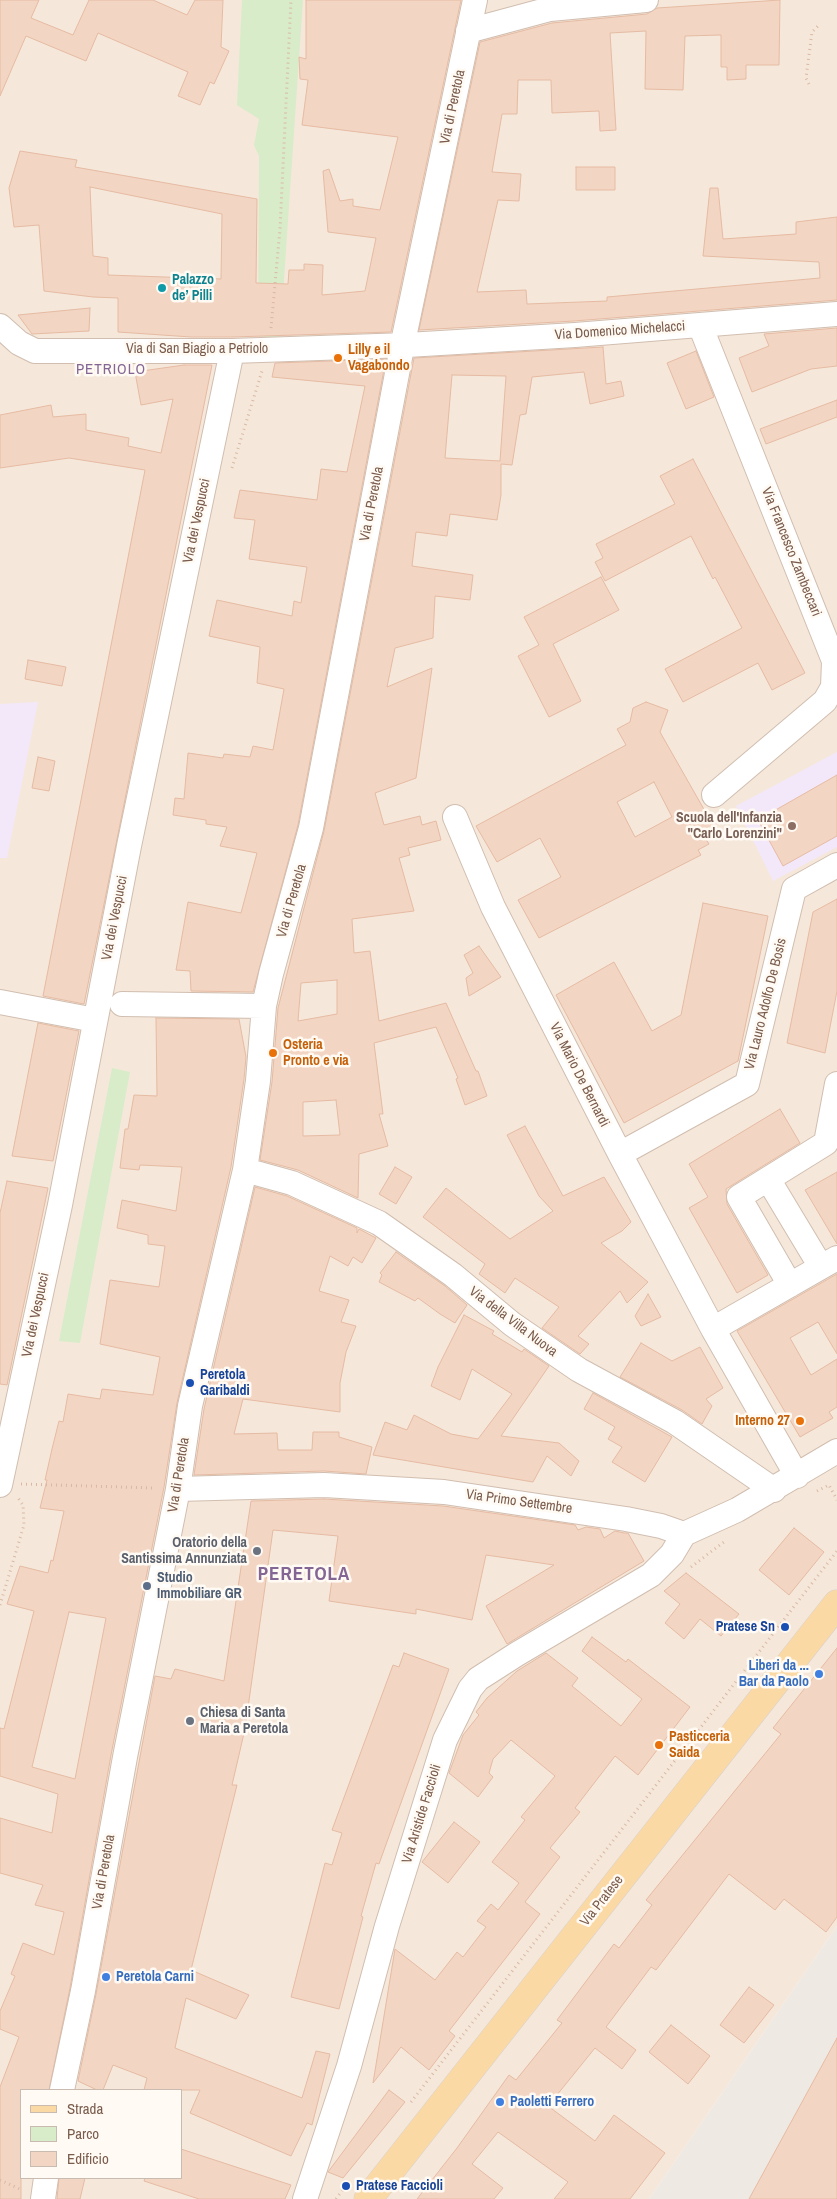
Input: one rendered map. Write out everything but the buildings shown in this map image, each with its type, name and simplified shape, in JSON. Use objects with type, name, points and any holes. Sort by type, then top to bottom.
[{"type":"main road","name":"Via Pratese","points":[[360,2188],[837,1604]]},
{"type":"street","name":"Via di Peretola","points":[[62,2089],[83,1991],[125,1757],[178,1489],[190,1406],[245,1170],[258,1082],[264,1006],[311,828],[403,345],[475,0]]},
{"type":"street","points":[[468,31],[550,9],[646,0]]},
{"type":"street","name":"Via Domenico Michelacci","points":[[403,345],[837,314]]},
{"type":"street","name":"Via Francesco Zambeccari","points":[[700,325],[834,661],[832,687],[825,701],[714,795]]},
{"type":"street","name":"Via di San Biagio a Petriolo","points":[[0,326],[19,343],[34,351],[232,350],[403,345]]},
{"type":"street","name":"Via dei Vespucci","points":[[5,1484],[95,1020],[232,350]]},
{"type":"street","name":"Via Mario De Bernardi","points":[[454,817],[493,907],[620,1154],[713,1329],[797,1476]]},
{"type":"street","name":"Via Lauro Adolfo De Bosis","points":[[620,1154],[747,1084],[794,890],[837,865]]},
{"type":"street","points":[[0,1002],[95,1020]]},
{"type":"street","points":[[122,1004],[264,1006]]},
{"type":"street","points":[[790,1285],[738,1197],[826,1143],[837,1084]]},
{"type":"street","name":"Via della Villa Nuova","points":[[245,1170],[292,1183],[379,1223],[453,1275],[512,1324],[579,1370],[675,1422],[774,1490]]},
{"type":"street","points":[[713,1329],[829,1262],[768,1179]]},
{"type":"street","points":[[684,1534],[728,1515],[837,1452]]},
{"type":"street","name":"Via Primo Settembre","points":[[178,1489],[324,1485],[444,1492],[626,1519],[661,1526],[684,1534]]},
{"type":"street","name":"Via Aristide Faccioli","points":[[305,2199],[350,2062],[387,1926],[445,1740],[470,1689],[478,1679],[517,1654],[651,1575],[672,1554],[684,1534]]},
{"type":"street","points":[[34,2196],[45,2179]]},
{"type":"path","points":[[809,84],[806,78],[812,32],[818,26]]},
{"type":"path","points":[[5,1484],[178,1489]]},
{"type":"path","points":[[814,1492],[829,1485],[837,1500]]},
{"type":"path","points":[[685,1572],[724,1541]]},
{"type":"path","points":[[407,2107],[837,1551]]},
{"type":"path","points":[[0,2180],[34,2196]]},
{"type":"path","points":[[336,2199],[360,2188]]},
{"type":"shaded area","points":[[0,0],[837,0],[837,1926],[649,2199],[0,2199]]},
{"type":"shaded area","points":[[38,702],[7,858],[0,858],[0,704]]},
{"type":"shaded area","name":"Scuola dell'Infanzia \"Carlo Lorenzini\"","points":[[837,752],[837,847],[773,881],[736,806]]},
{"type":"shaded area","points":[[837,1926],[837,2199],[649,2199]]},
{"type":"green space","points":[[242,0],[303,0],[280,339],[258,336],[259,156],[254,145],[259,119],[237,105]]},
{"type":"green space","points":[[112,1068],[130,1072],[80,1343],[59,1341]]},
{"type":"place","name":"Palazzo de’ Pilli","points":[[162,288]]},
{"type":"place","name":"Lilly e il Vagabondo","points":[[338,358]]},
{"type":"place","name":"Scuola dell'Infanzia \"Carlo Lorenzini\"","points":[[792,826]]},
{"type":"place","name":"Osteria Pronto e via","points":[[273,1053]]},
{"type":"place","name":"Peretola Garibaldi","points":[[190,1383]]},
{"type":"place","name":"Interno 27","points":[[800,1421]]},
{"type":"place","name":"Oratorio della Santissima Annunziata","points":[[257,1551]]},
{"type":"place","name":"Studio Immobiliare GR","points":[[147,1586]]},
{"type":"place","name":"Pratese Sn","points":[[785,1627]]},
{"type":"place","name":"Liberi da ... Bar da Paolo","points":[[819,1674]]},
{"type":"place","name":"Chiesa di Santa Maria a Peretola","points":[[190,1721]]},
{"type":"place","name":"Pasticceria Saida","points":[[659,1745]]},
{"type":"place","name":"Peretola Carni","points":[[106,1977]]},
{"type":"place","name":"Paoletti Ferrero","points":[[500,2102]]},
{"type":"place","name":"Pratese Faccioli","points":[[346,2186]]},
{"type":"district","name":"PETRIOLO","points":[[111,370]]},
{"type":"district","name":"PERETOLA","points":[[304,1575]]}]
